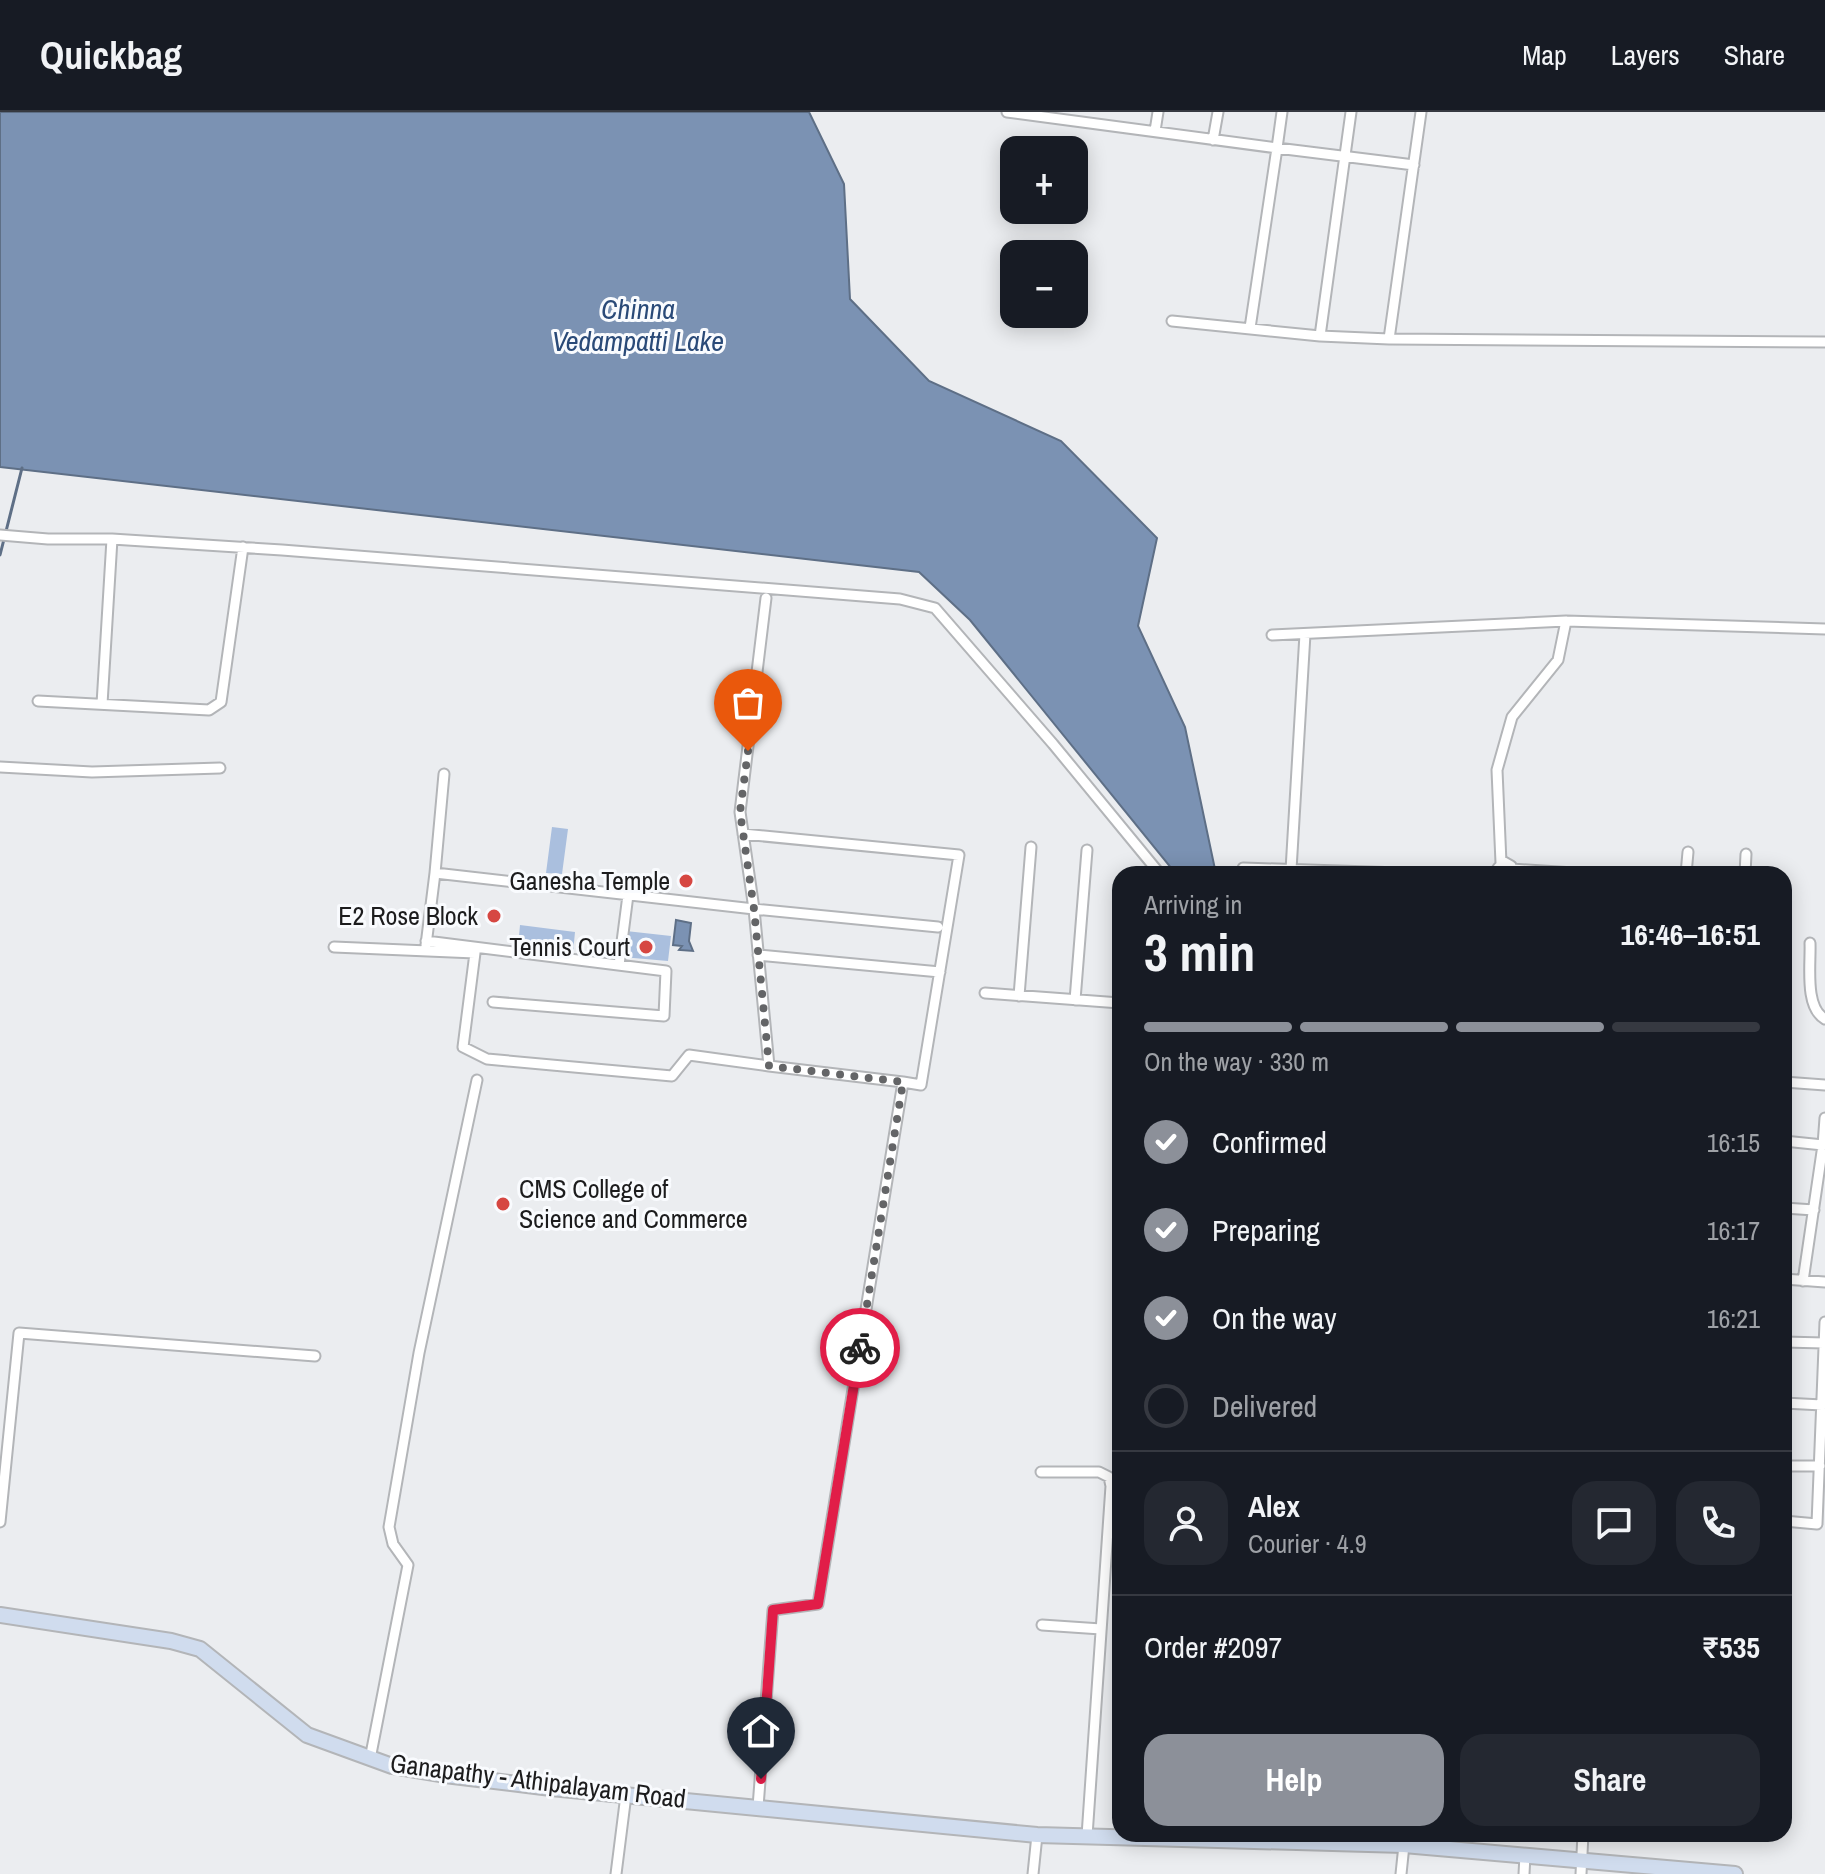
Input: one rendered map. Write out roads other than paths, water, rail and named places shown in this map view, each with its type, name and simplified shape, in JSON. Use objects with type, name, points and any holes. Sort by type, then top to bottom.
[{"type":"main road","name":"Ganapathy - Athipalayam Road","points":[[0,1615],[171,1641],[200,1649],[307,1735],[392,1766],[445,1775],[626,1795],[1037,1835],[1112,1837]]},
{"type":"main road","name":"Ganapathy - Athipalayam Road","points":[[1298,1842],[1404,1845],[1525,1855],[1582,1867],[1735,1874]]},
{"type":"street","points":[[1007,112],[1044,114],[1213,140],[1414,165]]},
{"type":"street","points":[[1100,124],[1102,112]]},
{"type":"street","points":[[1155,131],[1158,112]]},
{"type":"street","points":[[1213,140],[1218,112]]},
{"type":"street","points":[[1250,328],[1282,112]]},
{"type":"street","points":[[1320,336],[1351,112]]},
{"type":"street","points":[[1389,339],[1421,112]]},
{"type":"street","points":[[1172,321],[1320,336],[1389,339],[1825,342]]},
{"type":"street","points":[[1,535],[243,547],[885,597],[935,608],[1153,866]]},
{"type":"street","points":[[102,704],[112,539]]},
{"type":"street","points":[[38,701],[209,710],[216,707],[221,702],[243,547]]},
{"type":"street","points":[[766,598],[740,812],[754,909],[769,1066]]},
{"type":"street","points":[[1272,635],[1566,621],[1825,629]]},
{"type":"street","points":[[1505,866],[1497,770],[1512,717],[1558,660],[1566,621]]},
{"type":"street","points":[[1291,866],[1305,634]]},
{"type":"street","points":[[0,767],[92,772],[220,768]]},
{"type":"street","points":[[426,946],[444,774]]},
{"type":"street","points":[[426,946],[475,953],[463,1047],[487,1059],[672,1076],[689,1055],[921,1085],[959,855],[743,834]]},
{"type":"street","points":[[1019,996],[1031,847]]},
{"type":"street","points":[[1075,1000],[1087,850]]},
{"type":"street","points":[[1687,866],[1688,852]]},
{"type":"street","points":[[1745,866],[1746,854]]},
{"type":"street","points":[[435,873],[938,927]]},
{"type":"street","points":[[619,965],[628,895]]},
{"type":"street","points":[[1810,943],[1812,999],[1817,1014],[1825,1019]]},
{"type":"street","points":[[334,947],[426,946],[666,971],[664,1016],[493,1002]]},
{"type":"street","points":[[758,955],[940,972]]},
{"type":"street","points":[[985,993],[1112,1002]]},
{"type":"street","points":[[370,1759],[408,1565],[393,1544],[389,1527],[419,1353],[477,1080]]},
{"type":"street","points":[[758,1807],[773,1610],[818,1604],[903,1082]]},
{"type":"street","points":[[1792,1083],[1825,1085]]},
{"type":"street","points":[[1803,1281],[1825,1118]]},
{"type":"street","points":[[1792,1142],[1823,1145]]},
{"type":"street","points":[[1792,1209],[1814,1210]]},
{"type":"street","points":[[1792,1280],[1825,1282]]},
{"type":"street","points":[[1792,1522],[1821,1525],[1825,1322]]},
{"type":"street","points":[[0,1522],[19,1333],[315,1356]]},
{"type":"street","points":[[1792,1342],[1824,1343]]},
{"type":"street","points":[[1792,1403],[1822,1405]]},
{"type":"street","points":[[1792,1466],[1820,1466]]},
{"type":"street","points":[[1041,1472],[1099,1472],[1109,1477],[1111,1486],[1087,1836]]},
{"type":"street","points":[[1042,1625],[1101,1629]]},
{"type":"street","points":[[616,1874],[626,1795]]},
{"type":"street","points":[[1033,1874],[1037,1835]]},
{"type":"street","points":[[1582,1867],[1583,1842]]},
{"type":"street","points":[[1401,1874],[1404,1845]]},
{"type":"street","points":[[1524,1874],[1525,1855]]},
{"type":"water","name":"Chinna Vedampatti Lake","points":[[0,112],[809,112],[844,184],[850,299],[929,381],[1061,441],[1157,538],[1138,626],[1185,727],[1214,866],[1170,866],[970,620],[919,572],[0,467]]},
{"type":"water","points":[[676,920],[691,923],[689,941],[693,951],[679,950],[682,946],[673,945]]},
{"type":"waterway","points":[[0,555],[22,468]]},
{"type":"place","name":"Ganesha Temple","points":[[686,881]]},
{"type":"place","name":"E2 Rose Block","points":[[494,916]]},
{"type":"place","name":"Tennis Court","points":[[646,947]]},
{"type":"place","name":"CMS College of Science and Commerce","points":[[503,1204]]}]
